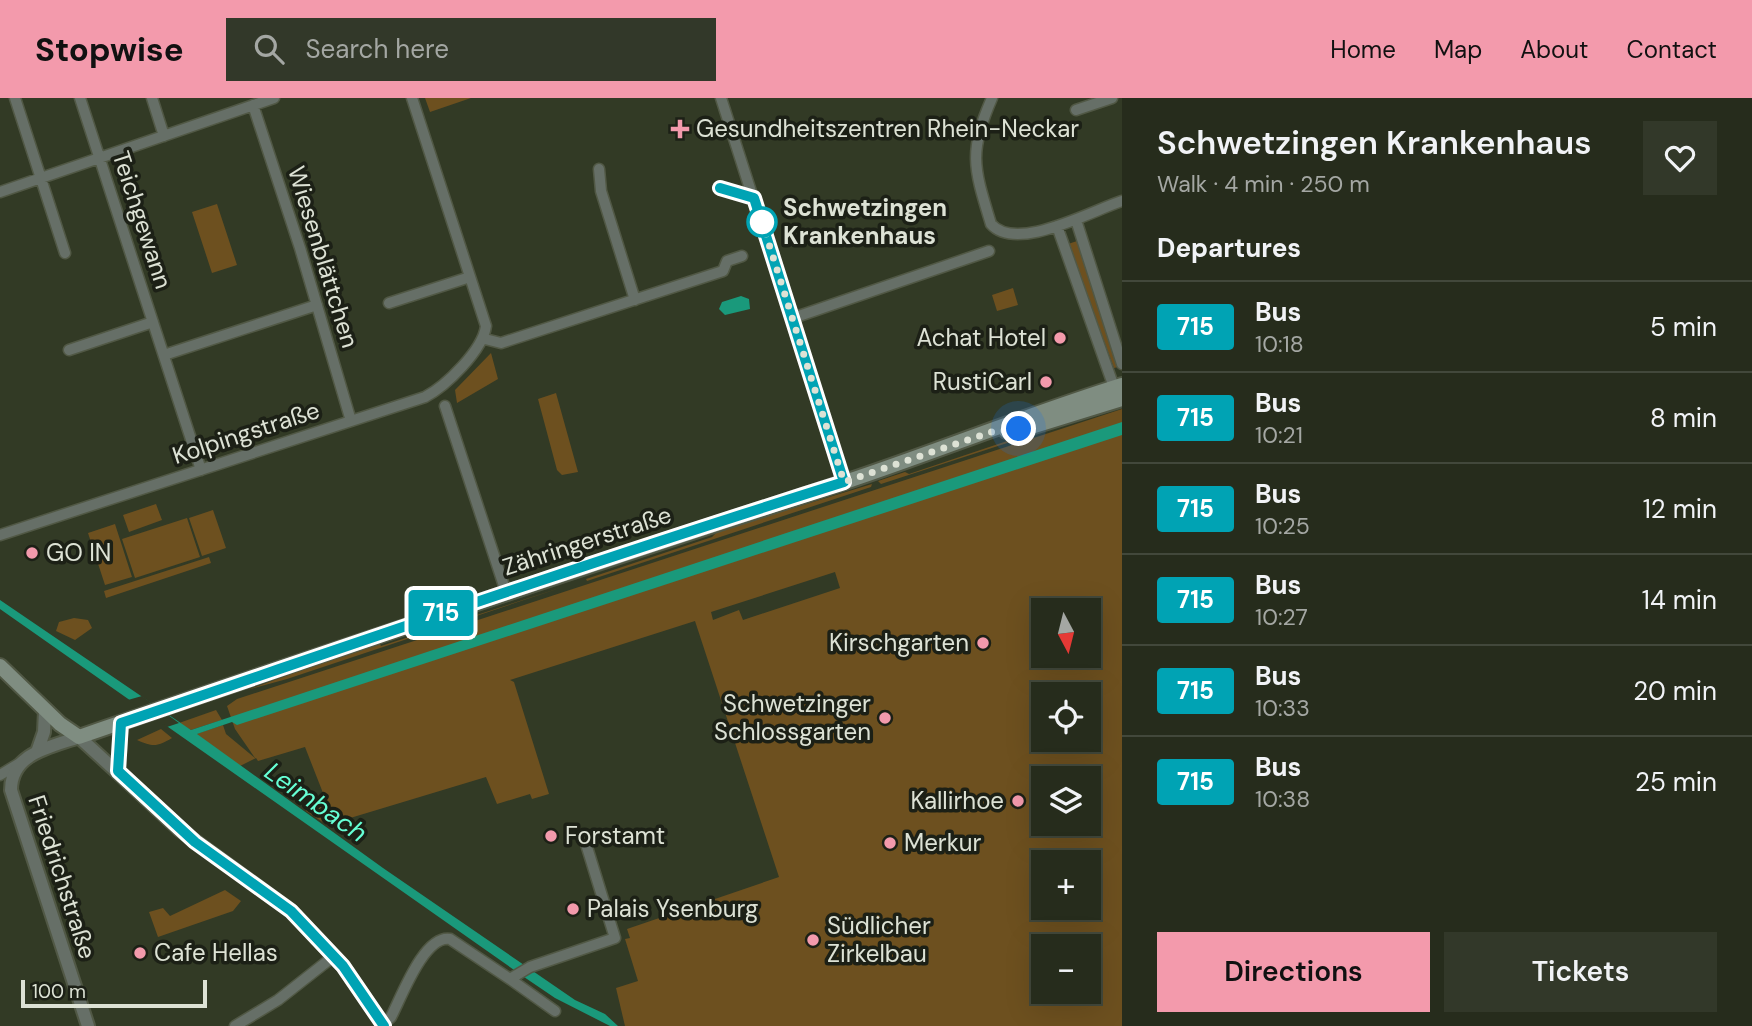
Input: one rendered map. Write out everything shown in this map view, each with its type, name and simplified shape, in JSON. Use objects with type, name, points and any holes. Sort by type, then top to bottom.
[{"type":"main road","name":"Zähringerstraße","points":[[79,737],[311,659],[377,633],[991,432],[1031,427],[1119,393]]},
{"type":"main road","points":[[0,666],[45,710],[79,737]]},
{"type":"street","points":[[15,98],[65,253]]},
{"type":"street","name":"Teichgewann","points":[[79,98],[201,470]]},
{"type":"street","points":[[152,98],[164,135]]},
{"type":"street","points":[[0,191],[274,98]]},
{"type":"street","points":[[412,98],[486,326],[485,339],[501,343],[635,300],[723,271],[727,261],[742,256]]},
{"type":"street","points":[[721,98],[844,482]]},
{"type":"street","points":[[992,98],[975,141],[974,164],[991,224],[1003,234],[1013,237],[1057,226],[1122,201]]},
{"type":"street","points":[[1076,110],[1112,98]]},
{"type":"street","name":"Wiesenblättchen","points":[[253,105],[351,421]]},
{"type":"street","points":[[599,169],[601,191],[635,300]]},
{"type":"street","points":[[1076,220],[1122,364]]},
{"type":"street","points":[[1057,226],[1119,393]]},
{"type":"street","points":[[793,318],[989,251]]},
{"type":"street","points":[[388,303],[470,277]]},
{"type":"street","points":[[164,355],[317,305]]},
{"type":"street","points":[[69,350],[153,322]]},
{"type":"street","name":"Kolpingstraße","points":[[0,535],[441,389],[485,339]]},
{"type":"street","points":[[444,406],[506,592]]},
{"type":"street","points":[[37,752],[44,733],[45,710]]},
{"type":"street","points":[[118,771],[121,723]]},
{"type":"street","points":[[79,737],[195,842],[291,911],[334,956],[384,1025],[391,1017],[427,948],[439,939],[450,939],[514,976],[555,1011]]},
{"type":"street","name":"Friedrichstraße","points":[[79,737],[37,752],[20,763],[11,782],[13,799],[88,1026]]},
{"type":"street","points":[[0,775],[20,763]]},
{"type":"street","points":[[514,976],[530,967],[615,937],[586,844]]},
{"type":"street","points":[[235,1026],[278,1000],[334,956]]},
{"type":"shaded area","points":[[425,98],[471,98],[430,112]]},
{"type":"shaded area","points":[[217,204],[237,265],[212,273],[192,212]]},
{"type":"shaded area","points":[[1077,241],[1118,367],[1114,368],[1068,244]]},
{"type":"shaded area","points":[[1013,288],[1018,305],[997,311],[992,295]]},
{"type":"shaded area","points":[[491,353],[498,379],[457,403],[455,390]]},
{"type":"shaded area","points":[[556,393],[578,472],[562,475],[557,470],[538,399]]},
{"type":"shaded area","points":[[1121,406],[881,484],[878,481],[905,472],[909,474],[1016,438],[1018,433]]},
{"type":"shaded area","name":"Schwetzinger Schlossgarten","points":[[1122,409],[1122,1026],[625,1026],[616,988],[638,981],[625,939],[630,938],[627,929],[779,877],[695,621],[510,680],[514,682],[549,794],[532,799],[530,794],[497,804],[486,777],[327,825],[306,811],[312,802],[325,798],[305,747],[258,761],[256,758],[240,766],[196,734],[223,725],[226,734],[255,758],[235,729],[227,706],[237,699]],"holes":[[[835,572],[840,588],[743,620],[739,610],[713,620],[711,612]]]},
{"type":"shaded area","points":[[872,484],[871,487],[587,581],[586,579],[712,537],[718,531]]},
{"type":"shaded area","points":[[156,504],[162,520],[129,532],[123,515]]},
{"type":"shaded area","points":[[213,510],[226,548],[202,556],[189,518]]},
{"type":"shaded area","points":[[187,518],[200,557],[135,578],[122,539]]},
{"type":"shaded area","points":[[115,524],[132,577],[105,585],[88,533]]},
{"type":"shaded area","points":[[209,557],[211,563],[106,598],[104,591]]},
{"type":"shaded area","points":[[566,586],[247,690],[379,642],[381,646]]},
{"type":"shaded area","points":[[74,618],[88,620],[92,628],[75,640],[56,631],[59,622]]},
{"type":"shaded area","points":[[216,710],[222,720],[191,730],[179,723]]},
{"type":"shaded area","points":[[161,729],[172,738],[155,745],[137,740]]},
{"type":"shaded area","points":[[225,890],[241,901],[233,911],[158,937],[149,912],[163,908],[170,916]]},
{"type":"water","points":[[741,296],[749,299],[750,309],[725,315],[719,309],[722,302]]},
{"type":"water","points":[[1122,422],[1122,435],[237,725],[232,722],[197,734],[383,868],[575,1000],[605,1014],[618,1026],[610,1026],[555,998],[0,609],[0,600],[191,730]]},
{"type":"pier","points":[[142,696],[179,723],[167,727],[128,700]]},
{"type":"bus line","name":"715","points":[[384,1026],[343,966],[291,911],[180,830],[118,771],[121,723],[321,656],[377,633],[844,482],[754,198],[720,188]]},
{"type":"place","name":"Gesundheitszentren Rhein-Neckar","points":[[680,129]]},
{"type":"place","name":"Schwetzingen Krankenhaus","points":[[762,222]]},
{"type":"place","name":"Achat Hotel","points":[[1060,338]]},
{"type":"place","name":"RustiCarl","points":[[1046,382]]},
{"type":"place","name":"GO IN","points":[[32,553]]},
{"type":"place","name":"Kirschgarten","points":[[983,643]]},
{"type":"place","name":"Schwetzinger Schlossgarten","points":[[885,718]]},
{"type":"place","name":"Kallirhoe","points":[[1018,801]]},
{"type":"place","name":"Forstamt","points":[[551,836]]},
{"type":"place","name":"Merkur","points":[[890,843]]},
{"type":"place","name":"Palais Ysenburg","points":[[573,909]]},
{"type":"place","name":"Südlicher Zirkelbau","points":[[813,940]]},
{"type":"place","name":"Cafe Hellas","points":[[140,953]]},
{"type":"route","points":[[762,222],[844,482],[991,432],[1019,429]]},
{"type":"water label","name":"Leimbach","points":[[316,802]]}]
